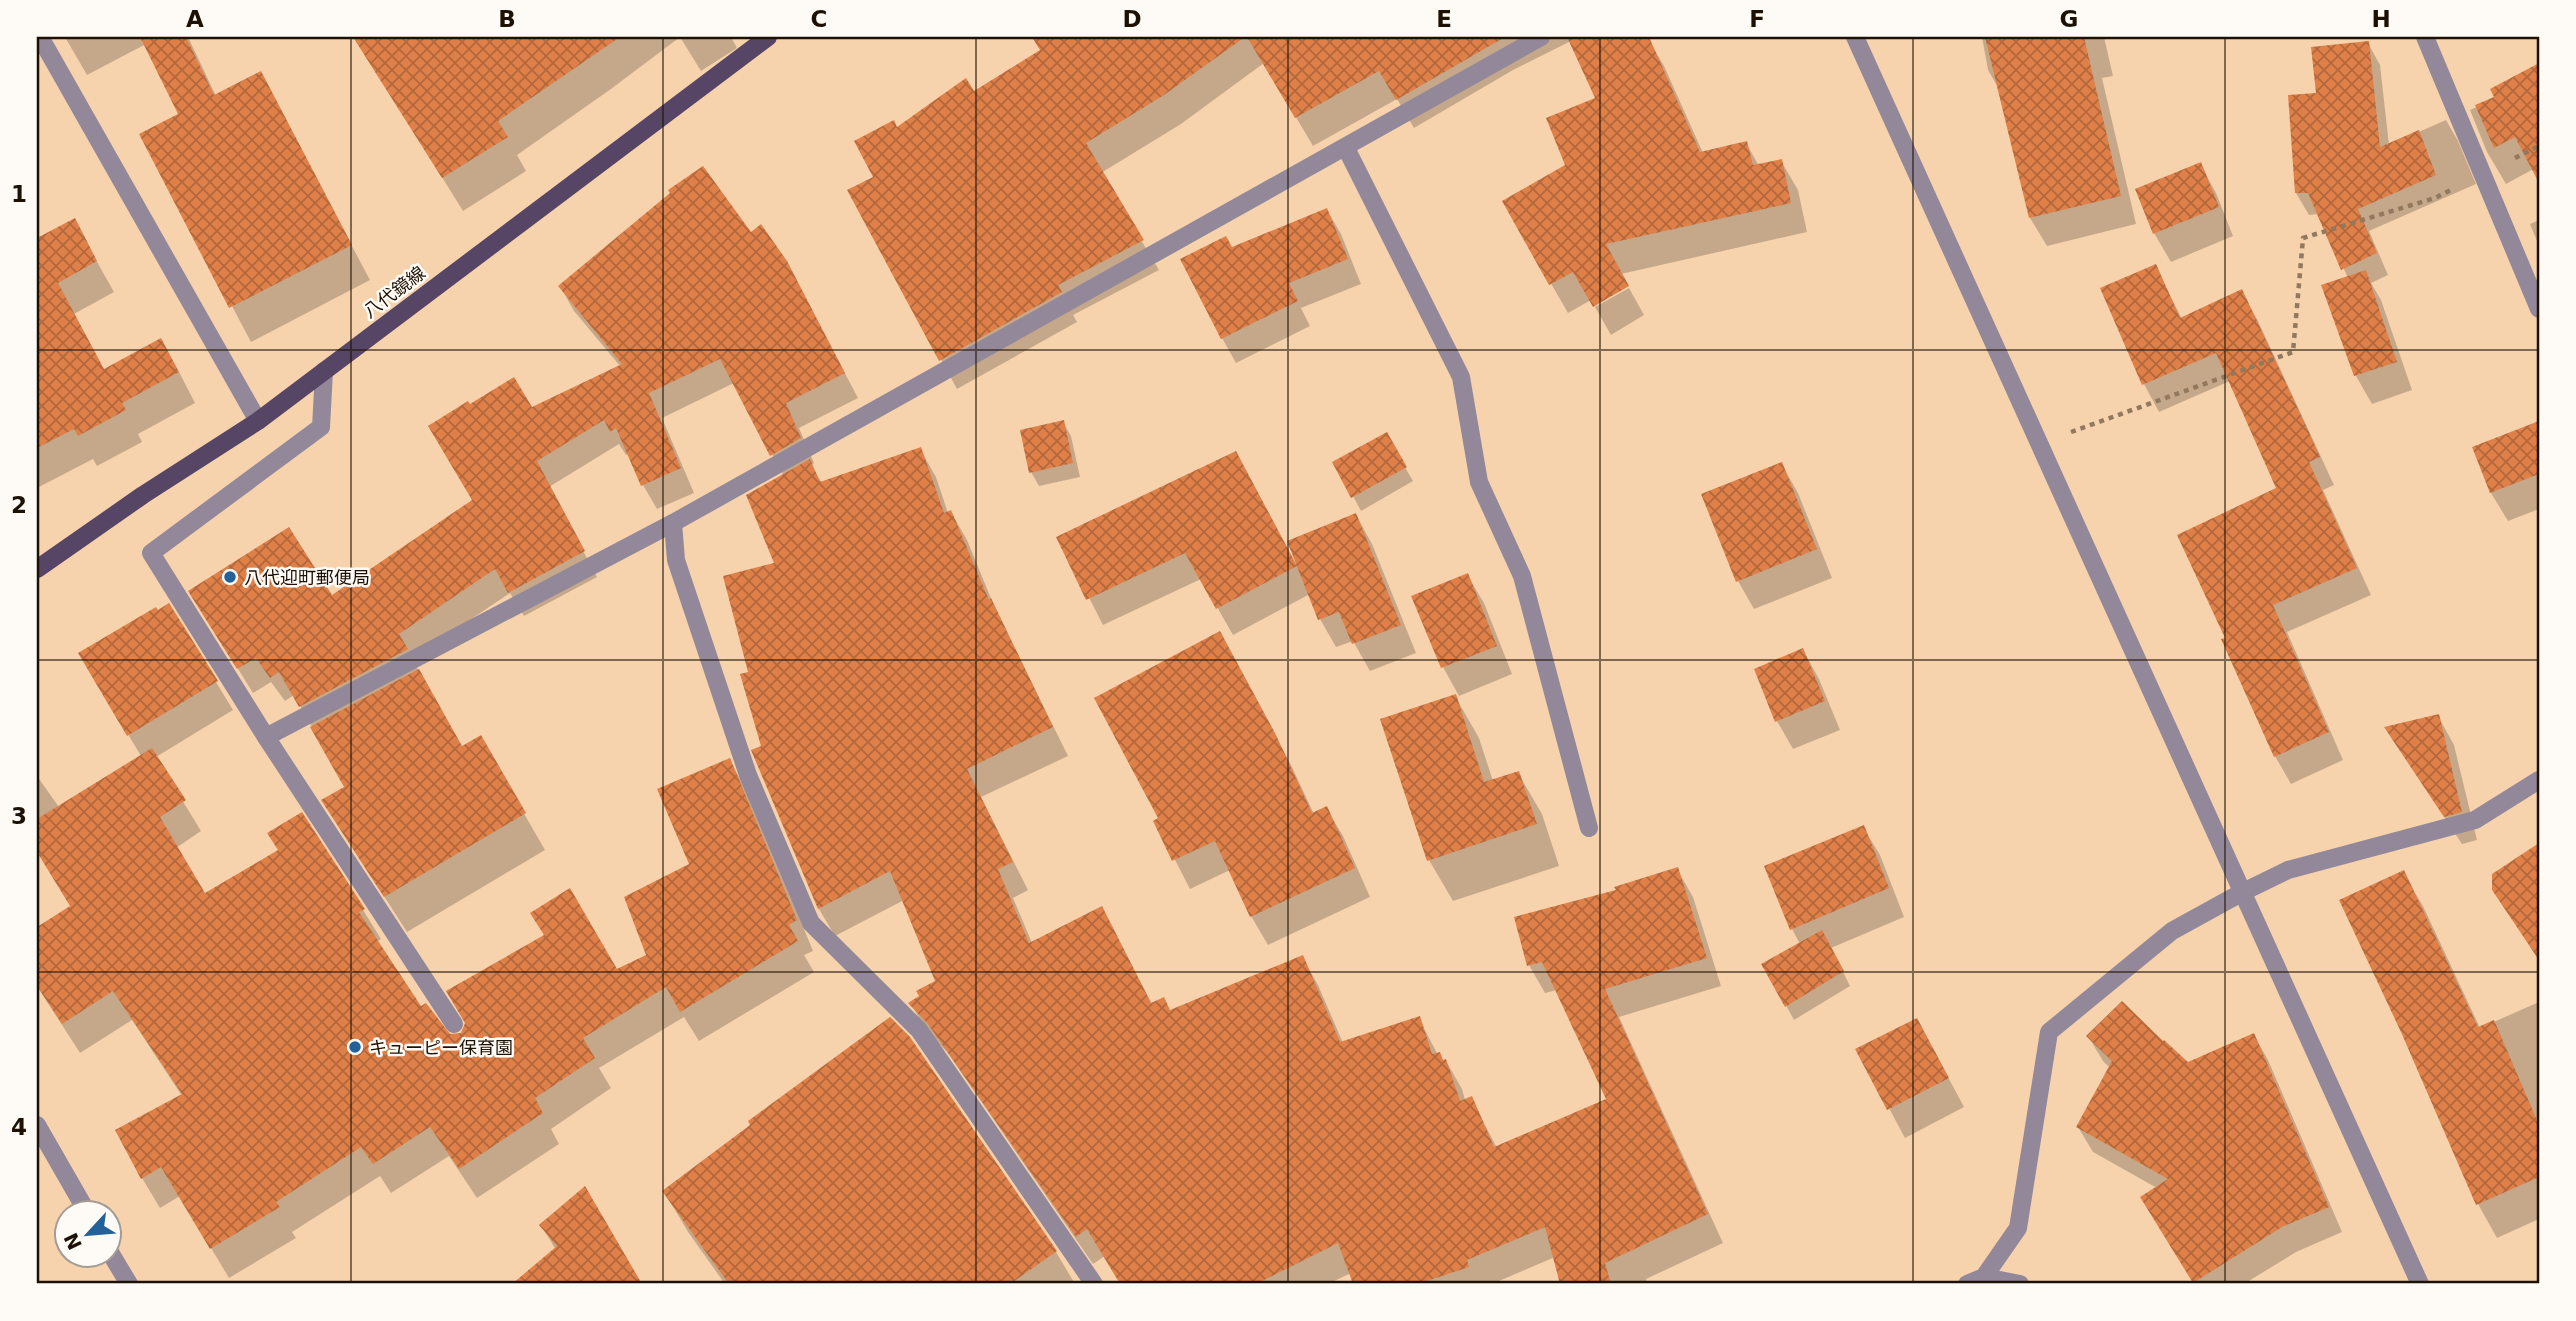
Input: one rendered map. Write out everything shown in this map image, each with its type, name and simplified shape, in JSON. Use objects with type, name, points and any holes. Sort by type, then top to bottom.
[{"type":"main road","name":"八代鏡線","points":[[37,569],[143,495],[258,421],[768,37]]},
{"type":"street","points":[[40,37],[258,421]]},
{"type":"street","points":[[267,737],[673,523],[1541,37]]},
{"type":"street","points":[[1855,37],[2420,1284]]},
{"type":"street","points":[[2425,37],[2539,309]]},
{"type":"street","points":[[1346,148],[1461,377],[1479,482],[1522,576],[1589,828]]},
{"type":"street","points":[[324,371],[321,427],[150,553],[454,1024]]},
{"type":"street","points":[[673,523],[676,560],[748,775],[811,923],[919,1030],[1094,1284]]},
{"type":"street","points":[[1984,1281],[2018,1228],[2049,1032],[2172,931],[2241,893],[2288,870],[2475,820],[2539,780]]},
{"type":"street","points":[[37,1125],[79,1198]]},
{"type":"street","points":[[119,1268],[129,1284]]},
{"type":"street","points":[[1966,1284],[1984,1281],[2020,1284]]},
{"type":"path","points":[[2039,443],[2293,352],[2303,238],[2435,198],[2483,175]]},
{"type":"building","points":[[140,37],[186,37],[214,95],[261,71],[352,245],[229,308],[139,134],[178,114]]},
{"type":"building","points":[[353,37],[620,37],[498,121],[508,137],[442,178]]},
{"type":"building","points":[[1032,37],[1245,37],[1164,95],[1086,143],[1144,240],[1058,285],[1062,292],[939,361],[847,190],[873,177],[854,141],[894,120],[897,127],[966,78],[974,91],[1040,50]]},
{"type":"building","points":[[1247,37],[1505,37],[1396,100],[1379,71],[1295,118]]},
{"type":"building","points":[[1567,37],[1649,37],[1700,152],[1747,141],[1753,165],[1782,159],[1791,203],[1606,244],[1629,286],[1593,307],[1573,272],[1549,285],[1502,201],[1565,165],[1546,118],[1595,98]]},
{"type":"building","points":[[1985,37],[2084,37],[2121,196],[2029,218]]},
{"type":"building","points":[[2369,41],[2380,147],[2419,130],[2436,175],[2358,209],[2377,253],[2341,270],[2308,193],[2295,193],[2288,95],[2316,93],[2311,47]]},
{"type":"building","points":[[2539,63],[2539,183],[2515,137],[2494,148],[2475,105],[2494,97],[2490,89]]},
{"type":"building","points":[[2201,162],[2219,207],[2153,234],[2135,189]]},
{"type":"building","points":[[703,166],[751,232],[761,224],[787,261],[845,373],[786,403],[801,438],[770,456],[720,359],[649,393],[681,468],[641,486],[616,428],[610,432],[604,420],[537,461],[585,551],[508,593],[495,569],[399,634],[408,649],[299,707],[279,672],[270,678],[256,658],[237,669],[188,591],[289,527],[332,595],[472,500],[428,426],[514,377],[532,407],[622,364],[558,286],[670,193],[668,190]]},
{"type":"building","points":[[1327,208],[1348,259],[1289,283],[1298,301],[1221,339],[1180,259],[1226,236],[1232,247]]},
{"type":"building","points":[[75,218],[97,261],[58,283],[104,369],[161,338],[179,372],[122,403],[126,410],[78,436],[74,429],[37,448],[37,238]]},
{"type":"building","points":[[2156,264],[2180,318],[2242,289],[2320,457],[2309,462],[2357,568],[2273,605],[2329,732],[2274,757],[2221,639],[2225,638],[2177,535],[2276,488],[2216,353],[2142,385],[2100,288]]},
{"type":"building","points":[[2366,270],[2397,362],[2354,376],[2321,285]]},
{"type":"building","points":[[1064,420],[1073,463],[1029,473],[1020,430]]},
{"type":"building","points":[[2539,421],[2539,474],[2490,493],[2472,447]]},
{"type":"building","points":[[1387,432],[1407,467],[1351,498],[1332,462]]},
{"type":"building","points":[[921,447],[944,513],[951,510],[989,600],[991,598],[1053,727],[967,769],[1013,862],[998,869],[1029,943],[1102,906],[1151,1003],[1164,997],[1170,1010],[1303,955],[1340,1042],[1420,1016],[1432,1054],[1440,1052],[1443,1060],[1446,1059],[1460,1101],[1472,1096],[1494,1147],[1606,1099],[1542,962],[1527,966],[1514,917],[1616,890],[1614,887],[1678,867],[1707,958],[1605,989],[1708,1214],[1605,1263],[1611,1284],[1560,1284],[1545,1227],[1467,1260],[1469,1267],[1418,1284],[1353,1284],[1338,1243],[1256,1284],[1120,1284],[1087,1229],[1076,1237],[928,1024],[908,1003],[919,996],[916,991],[935,981],[890,871],[818,909],[751,750],[761,746],[740,674],[748,672],[723,576],[774,563],[746,495],[810,459],[820,482]]},
{"type":"building","points":[[1236,451],[1297,566],[1216,609],[1185,553],[1086,600],[1056,537]]},
{"type":"building","points":[[1782,462],[1817,549],[1736,582],[1701,494]]},
{"type":"building","points":[[1356,513],[1401,625],[1352,644],[1339,612],[1318,620],[1287,541]]},
{"type":"building","points":[[1468,573],[1497,646],[1441,668],[1411,596]]},
{"type":"building","points":[[169,603],[218,681],[127,736],[78,653],[156,607],[158,610]]},
{"type":"building","points":[[1220,631],[1275,733],[1312,813],[1327,806],[1355,868],[1250,917],[1215,841],[1172,861],[1153,821],[1158,818],[1094,698]]},
{"type":"building","points":[[1803,648],[1825,701],[1775,722],[1754,669]]},
{"type":"building","points":[[419,669],[462,746],[481,735],[526,813],[384,897],[321,800],[344,787],[310,727]]},
{"type":"building","points":[[1456,694],[1484,782],[1519,771],[1537,824],[1427,861],[1380,719]]},
{"type":"building","points":[[2439,714],[2462,812],[2444,817],[2384,727]]},
{"type":"building","points":[[152,748],[186,800],[160,817],[205,893],[278,850],[267,833],[302,812],[365,909],[359,912],[421,1006],[426,1003],[450,1034],[461,1033],[465,1023],[446,991],[544,935],[530,913],[570,888],[617,969],[646,955],[624,897],[689,864],[657,789],[730,758],[797,920],[789,925],[798,941],[680,1012],[666,987],[583,1038],[595,1058],[535,1098],[543,1113],[459,1169],[430,1127],[373,1164],[361,1147],[276,1202],[280,1207],[210,1249],[161,1167],[141,1179],[115,1130],[182,1094],[113,991],[62,1024],[37,986],[37,927],[70,906],[37,852],[37,819]]},
{"type":"building","points":[[1864,825],[1889,888],[1790,930],[1764,866]]},
{"type":"building","points":[[2539,843],[2539,960],[2492,890],[2492,874]]},
{"type":"building","points":[[2404,870],[2478,1027],[2494,1020],[2539,1125],[2539,1177],[2476,1205],[2401,1032],[2339,900]]},
{"type":"building","points":[[1822,930],[1844,971],[1785,1007],[1761,964]]},
{"type":"building","points":[[2122,1001],[2188,1062],[2254,1033],[2329,1207],[2282,1227],[2193,1283],[2140,1197],[2168,1179],[2076,1127],[2112,1061],[2086,1036]]},
{"type":"building","points":[[890,1017],[910,1037],[1057,1251],[1010,1284],[729,1284],[662,1191],[750,1125],[748,1121]]},
{"type":"building","points":[[1917,1018],[1949,1078],[1887,1110],[1855,1049]]},
{"type":"building","points":[[585,1186],[642,1284],[512,1284],[557,1246],[539,1225]]},
{"type":"place","name":"八代迎町郵便局","points":[[230,577]]},
{"type":"place","name":"キューピー保育園","points":[[355,1047]]}]
